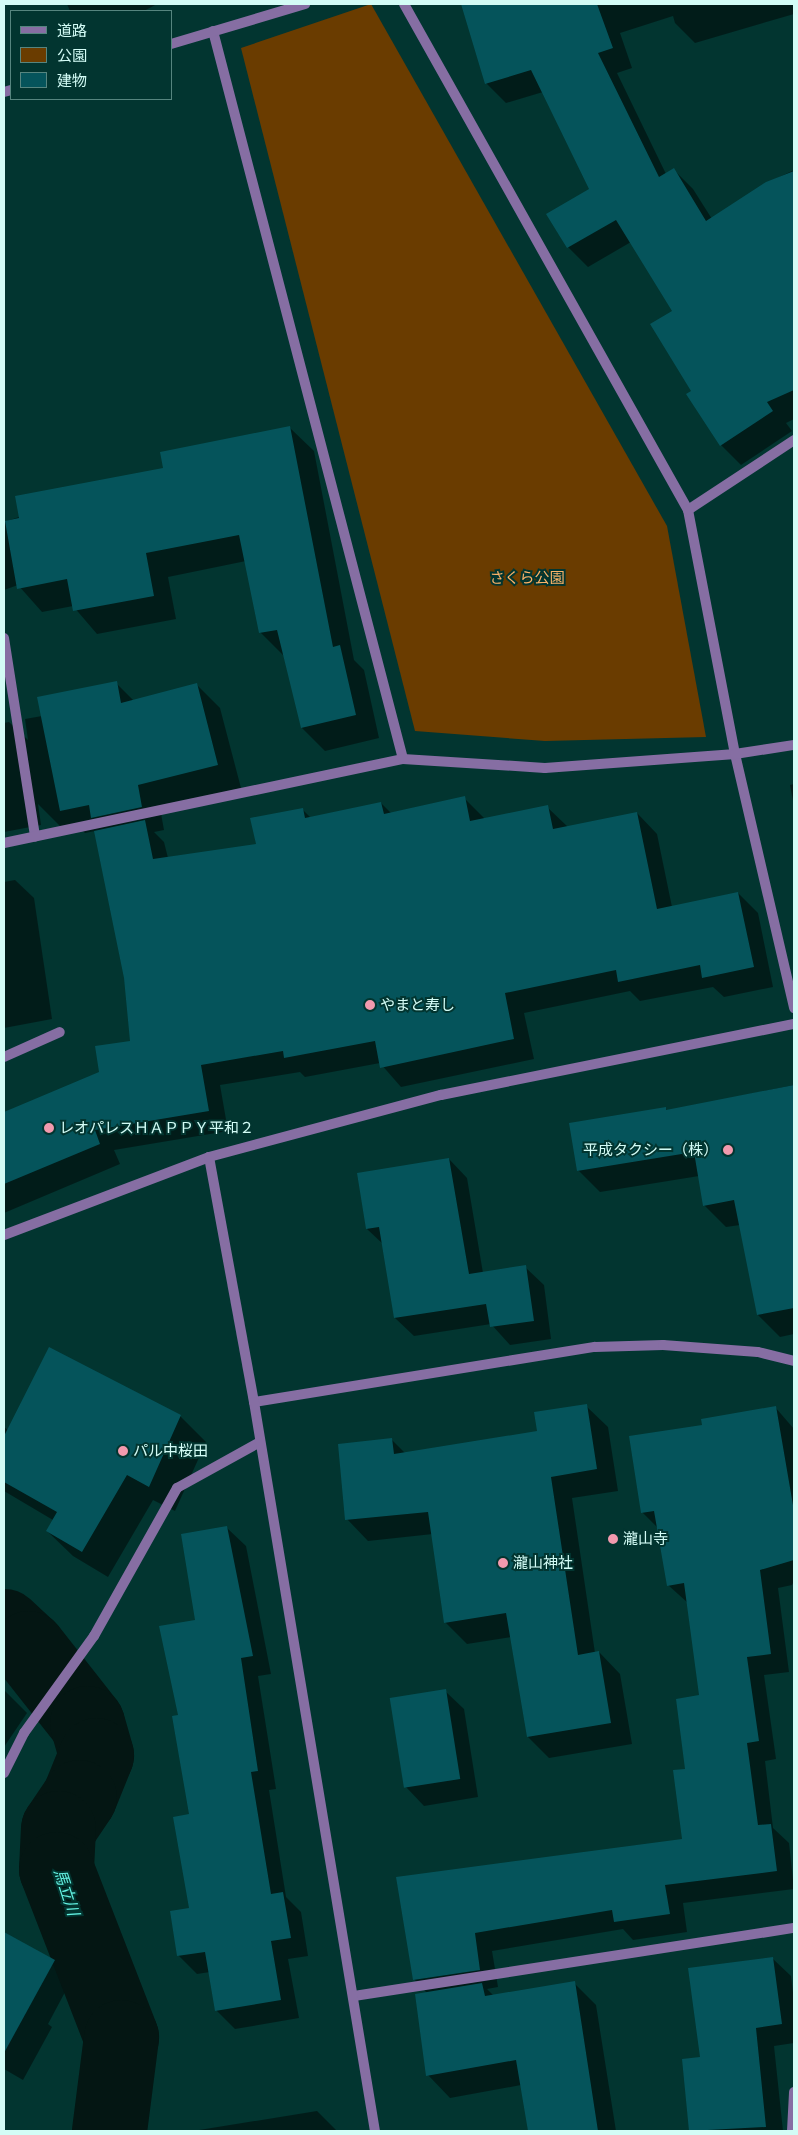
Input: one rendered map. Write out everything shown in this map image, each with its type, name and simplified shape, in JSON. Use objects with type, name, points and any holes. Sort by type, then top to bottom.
[{"type":"street","points":[[172,44],[305,4]]},
{"type":"street","points":[[404,4],[688,510],[735,754],[794,1008]]},
{"type":"street","points":[[213,31],[403,759]]},
{"type":"street","points":[[688,510],[794,440]]},
{"type":"street","points":[[4,638],[35,837]]},
{"type":"street","points":[[4,843],[403,759],[545,768],[735,754],[794,745]]},
{"type":"street","points":[[4,1236],[209,1156],[441,1095],[794,1024]]},
{"type":"street","points":[[4,1057],[60,1032]]},
{"type":"street","points":[[209,1156],[254,1402],[375,2131]]},
{"type":"street","points":[[254,1402],[595,1346],[663,1344],[758,1352],[794,1360]]},
{"type":"street","points":[[4,1773],[24,1733],[94,1636],[177,1488],[260,1442]]},
{"type":"street","points":[[354,1996],[794,1928]]},
{"type":"street","points":[[792,2131],[794,2092]]},
{"type":"green space","name":"さくら公園","points":[[371,4],[667,526],[706,737],[545,741],[415,731],[241,48]]},
{"type":"building","points":[[461,4],[597,4],[613,48],[598,53],[659,177],[674,168],[706,221],[766,182],[794,171],[794,390],[767,402],[773,411],[720,446],[686,394],[691,391],[650,324],[672,311],[616,220],[567,248],[546,214],[589,189],[531,70],[485,84]]},
{"type":"building","points":[[290,426],[333,647],[340,645],[356,715],[301,728],[277,630],[259,633],[239,535],[146,553],[154,596],[73,611],[67,579],[17,589],[5,521],[19,518],[15,496],[163,468],[160,452]]},
{"type":"building","points":[[117,681],[121,703],[197,683],[218,765],[138,785],[142,807],[91,818],[89,805],[60,811],[37,697]]},
{"type":"building","points":[[465,796],[470,821],[548,805],[553,829],[637,812],[657,909],[738,892],[754,967],[702,978],[700,965],[618,982],[616,970],[505,993],[514,1039],[380,1068],[375,1041],[284,1058],[283,1051],[201,1065],[209,1111],[95,1130],[100,1144],[4,1184],[4,1112],[99,1072],[95,1046],[130,1041],[124,978],[94,831],[145,820],[153,859],[256,844],[250,818],[303,808],[305,818],[381,802],[384,814]]},
{"type":"building","points":[[794,1085],[794,1308],[757,1315],[734,1200],[703,1206],[694,1152],[577,1171],[569,1123],[666,1107],[666,1110]]},
{"type":"building","points":[[449,1158],[469,1274],[526,1265],[534,1321],[490,1327],[486,1304],[394,1318],[379,1227],[366,1229],[357,1173]]},
{"type":"building","points":[[49,1347],[181,1415],[149,1487],[127,1475],[82,1552],[46,1531],[57,1512],[4,1482],[4,1436]]},
{"type":"building","points":[[587,1404],[597,1469],[551,1477],[578,1655],[599,1651],[611,1723],[527,1737],[506,1613],[444,1623],[428,1512],[345,1520],[338,1444],[392,1438],[394,1454],[537,1431],[534,1412]]},
{"type":"building","points":[[776,1406],[794,1511],[794,1560],[760,1570],[771,1654],[747,1657],[759,1741],[747,1743],[758,1825],[771,1824],[777,1871],[665,1885],[670,1914],[614,1922],[612,1910],[475,1933],[480,1970],[413,1980],[396,1877],[682,1839],[673,1770],[685,1769],[676,1699],[699,1695],[684,1583],[667,1586],[654,1511],[641,1513],[629,1436],[702,1425],[701,1419]]},
{"type":"building","points":[[227,1526],[253,1656],[241,1658],[258,1771],[251,1772],[271,1894],[283,1892],[291,1938],[271,1941],[281,2000],[215,2011],[205,1952],[177,1956],[170,1911],[189,1908],[173,1817],[189,1814],[172,1716],[178,1715],[159,1626],[195,1620],[181,1534]]},
{"type":"building","points":[[446,1689],[460,1779],[404,1788],[390,1698]]},
{"type":"building","points":[[4,1932],[55,1960],[4,2053]]},
{"type":"building","points":[[773,1957],[782,2024],[756,2028],[766,2127],[689,2131],[682,2059],[700,2057],[688,1968]]},
{"type":"building","points":[[575,1981],[598,2131],[528,2131],[516,2060],[426,2076],[415,1994],[482,1983],[485,1996]]},
{"type":"waterway","name":"馬立川","points":[[4,1626],[28,1648],[87,1723],[96,1755],[79,1797],[58,1828],[56,1869],[121,2037],[109,2131]]},
{"type":"place","name":"やまと寿し","points":[[370,1005]]},
{"type":"place","name":"レオパレスＨＡＰＰＹ平和２","points":[[49,1128]]},
{"type":"place","name":"平成タクシー（株）","points":[[728,1150]]},
{"type":"place","name":"パル中桜田","points":[[123,1451]]},
{"type":"place","name":"瀧山寺","points":[[613,1539]]},
{"type":"place","name":"瀧山神社","points":[[503,1563]]}]
